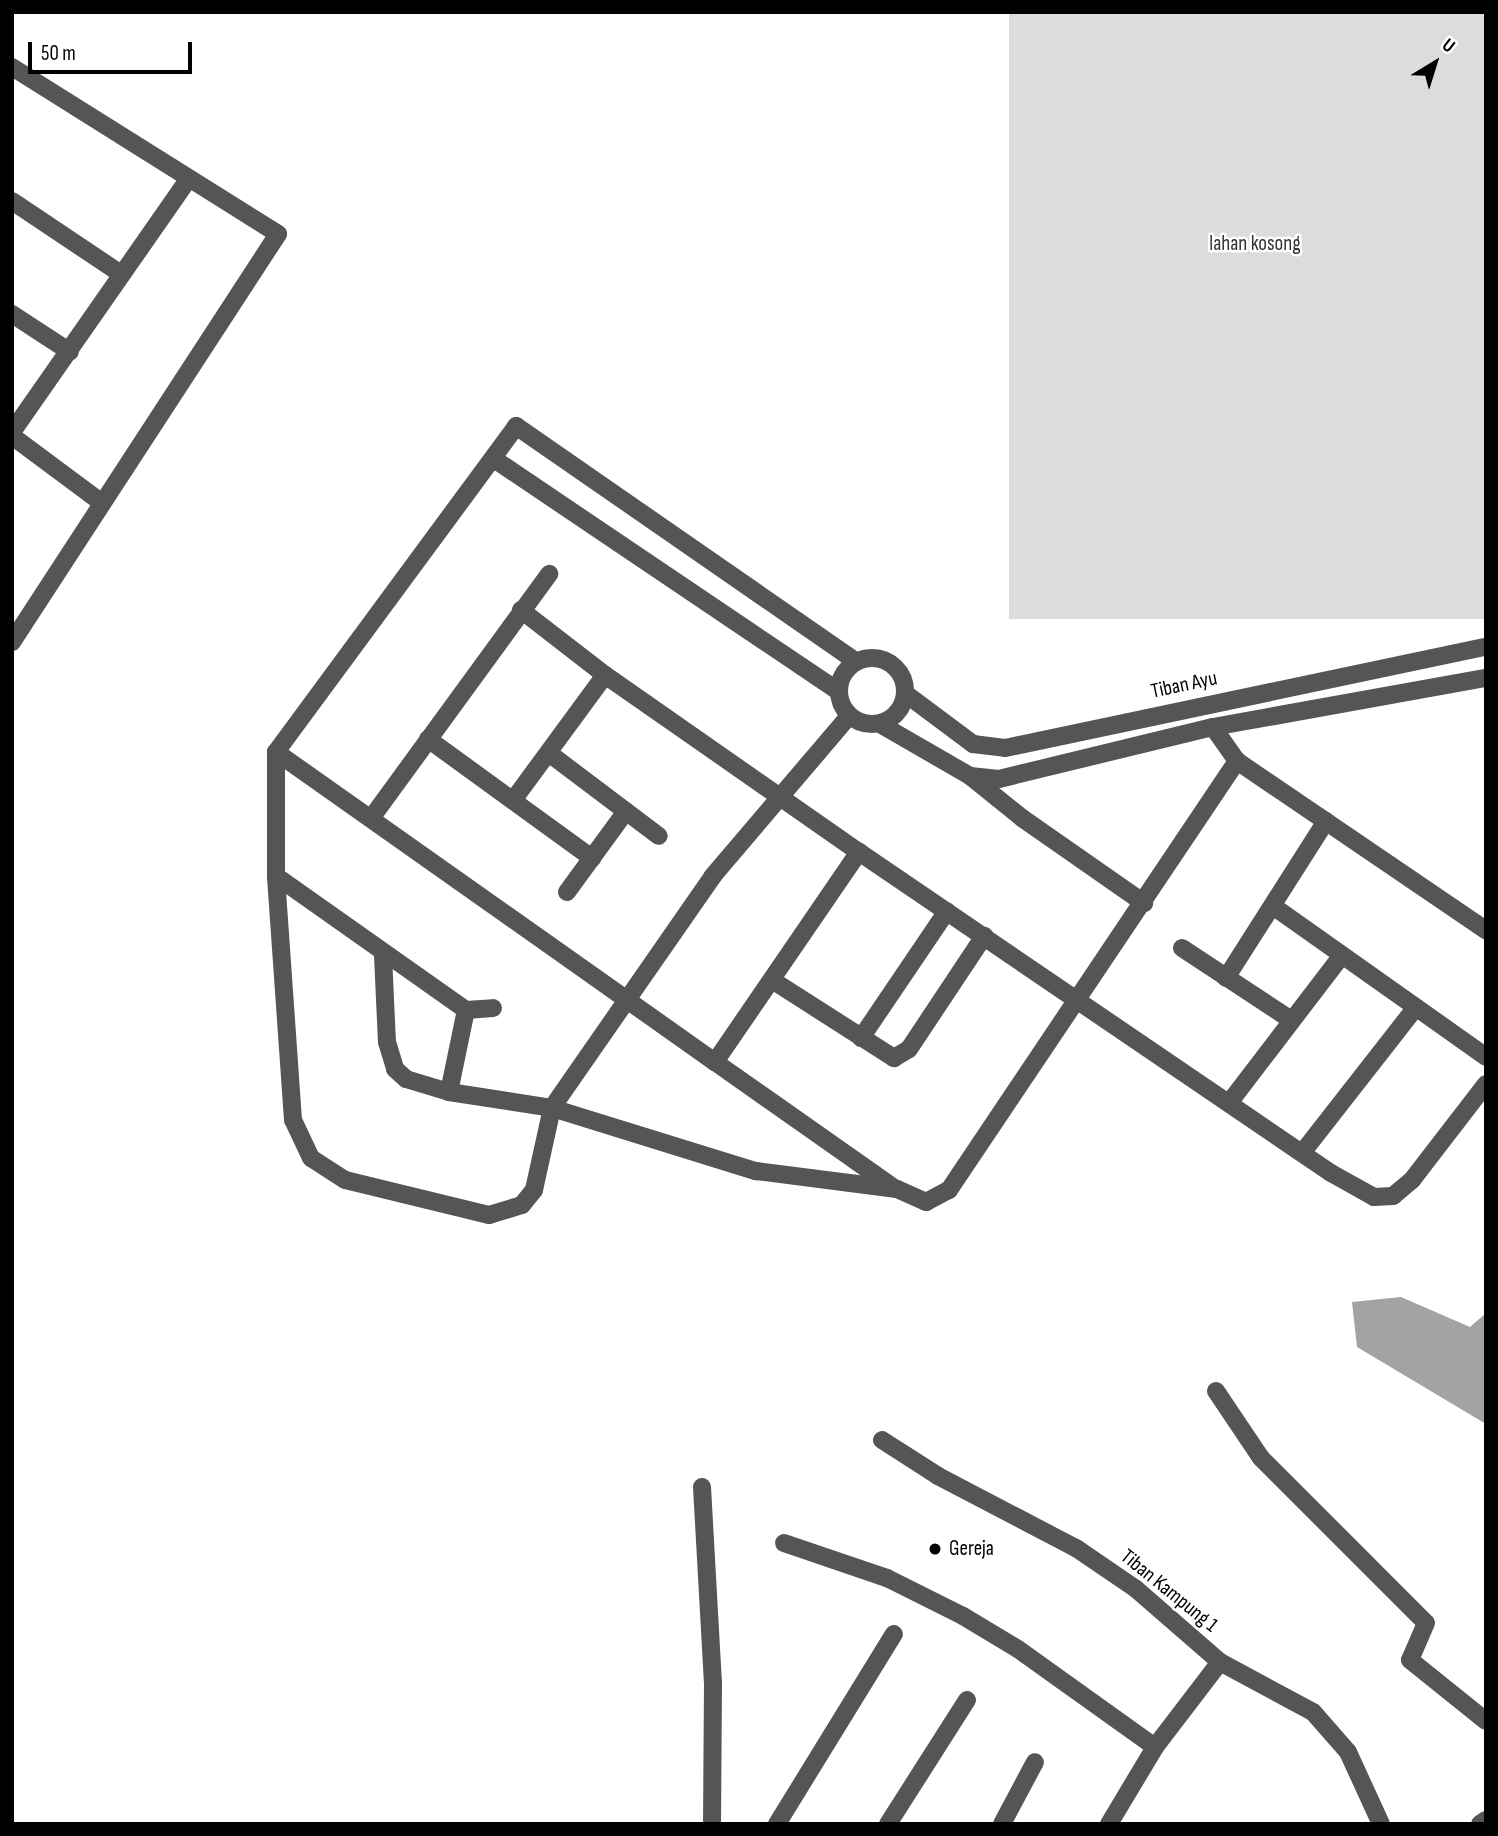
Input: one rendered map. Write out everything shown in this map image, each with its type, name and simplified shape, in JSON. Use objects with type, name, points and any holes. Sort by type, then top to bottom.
[{"type":"street","points":[[12,67],[188,180],[278,234],[12,642]]},
{"type":"street","points":[[101,502],[12,434],[188,180]]},
{"type":"street","points":[[12,201],[121,274]]},
{"type":"street","points":[[12,314],[70,352]]},
{"type":"street","points":[[849,716],[779,793],[713,877],[552,1108],[534,1190],[523,1205],[501,1215],[345,1180],[326,1170],[304,1148],[293,1120],[276,876],[276,752],[494,460],[516,426],[856,662]]},
{"type":"street","points":[[494,460],[838,691],[849,716],[858,722],[880,724],[970,776],[1022,818],[1144,903]]},
{"type":"street","points":[[372,817],[549,574]]},
{"type":"street","points":[[521,610],[606,675],[779,793],[859,852],[1078,997],[1302,1153],[1374,1197],[1393,1196],[1412,1180],[1486,1084]]},
{"type":"street","name":"Tiban Ayu","points":[[906,694],[973,744],[1004,748],[1486,647]]},
{"type":"street","points":[[838,691],[847,669],[856,662],[884,660],[896,668],[906,694],[893,718],[880,724]]},
{"type":"street","points":[[514,799],[606,675]]},
{"type":"street","points":[[970,776],[999,779],[1213,727],[1486,678]]},
{"type":"street","points":[[1213,727],[1237,761],[1486,930]]},
{"type":"street","points":[[428,739],[592,858]]},
{"type":"street","points":[[276,752],[372,817],[625,1001],[897,1189],[926,1202],[942,1197],[1144,903],[1237,761]]},
{"type":"street","points":[[550,754],[659,836]]},
{"type":"street","points":[[567,892],[626,811]]},
{"type":"street","points":[[1226,978],[1325,821]]},
{"type":"street","points":[[715,1062],[859,852]]},
{"type":"street","points":[[276,876],[383,955],[466,1010],[493,1008]]},
{"type":"street","points":[[1273,906],[1486,1056]]},
{"type":"street","points":[[860,1038],[947,911]]},
{"type":"street","points":[[772,980],[888,1057],[904,1054],[984,936]]},
{"type":"street","points":[[1182,948],[1291,1020]]},
{"type":"street","points":[[383,955],[382,999],[395,1069],[406,1079],[449,1092],[552,1108],[756,1171],[897,1189]]},
{"type":"street","points":[[1229,1103],[1342,955]]},
{"type":"street","points":[[1302,1153],[1416,1007]]},
{"type":"street","points":[[449,1092],[466,1010]]},
{"type":"street","points":[[1216,1391],[1261,1458],[1426,1623],[1410,1660],[1486,1721]]},
{"type":"street","name":"Tiban Kampung 1","points":[[882,1440],[938,1476],[1076,1548],[1136,1589],[1220,1662],[1313,1712],[1349,1752],[1381,1824]]},
{"type":"street","points":[[702,1487],[713,1683],[712,1824]]},
{"type":"street","points":[[784,1543],[887,1578],[963,1616],[1018,1649],[1155,1747]]},
{"type":"street","points":[[777,1824],[894,1634]]},
{"type":"street","points":[[1109,1824],[1155,1747],[1220,1662]]},
{"type":"street","points":[[888,1824],[967,1700]]},
{"type":"street","points":[[1002,1824],[1035,1762]]},
{"type":"street","points":[[1480,1824],[1486,1820]]},
{"type":"green space","name":"lahan kosong","points":[[1009,12],[1486,12],[1486,619],[1009,619]]},
{"type":"shaded area","points":[[1401,1297],[1470,1327],[1486,1313],[1486,1424],[1357,1347],[1352,1302]]},
{"type":"place","name":"Gereja","points":[[935,1549]]}]
